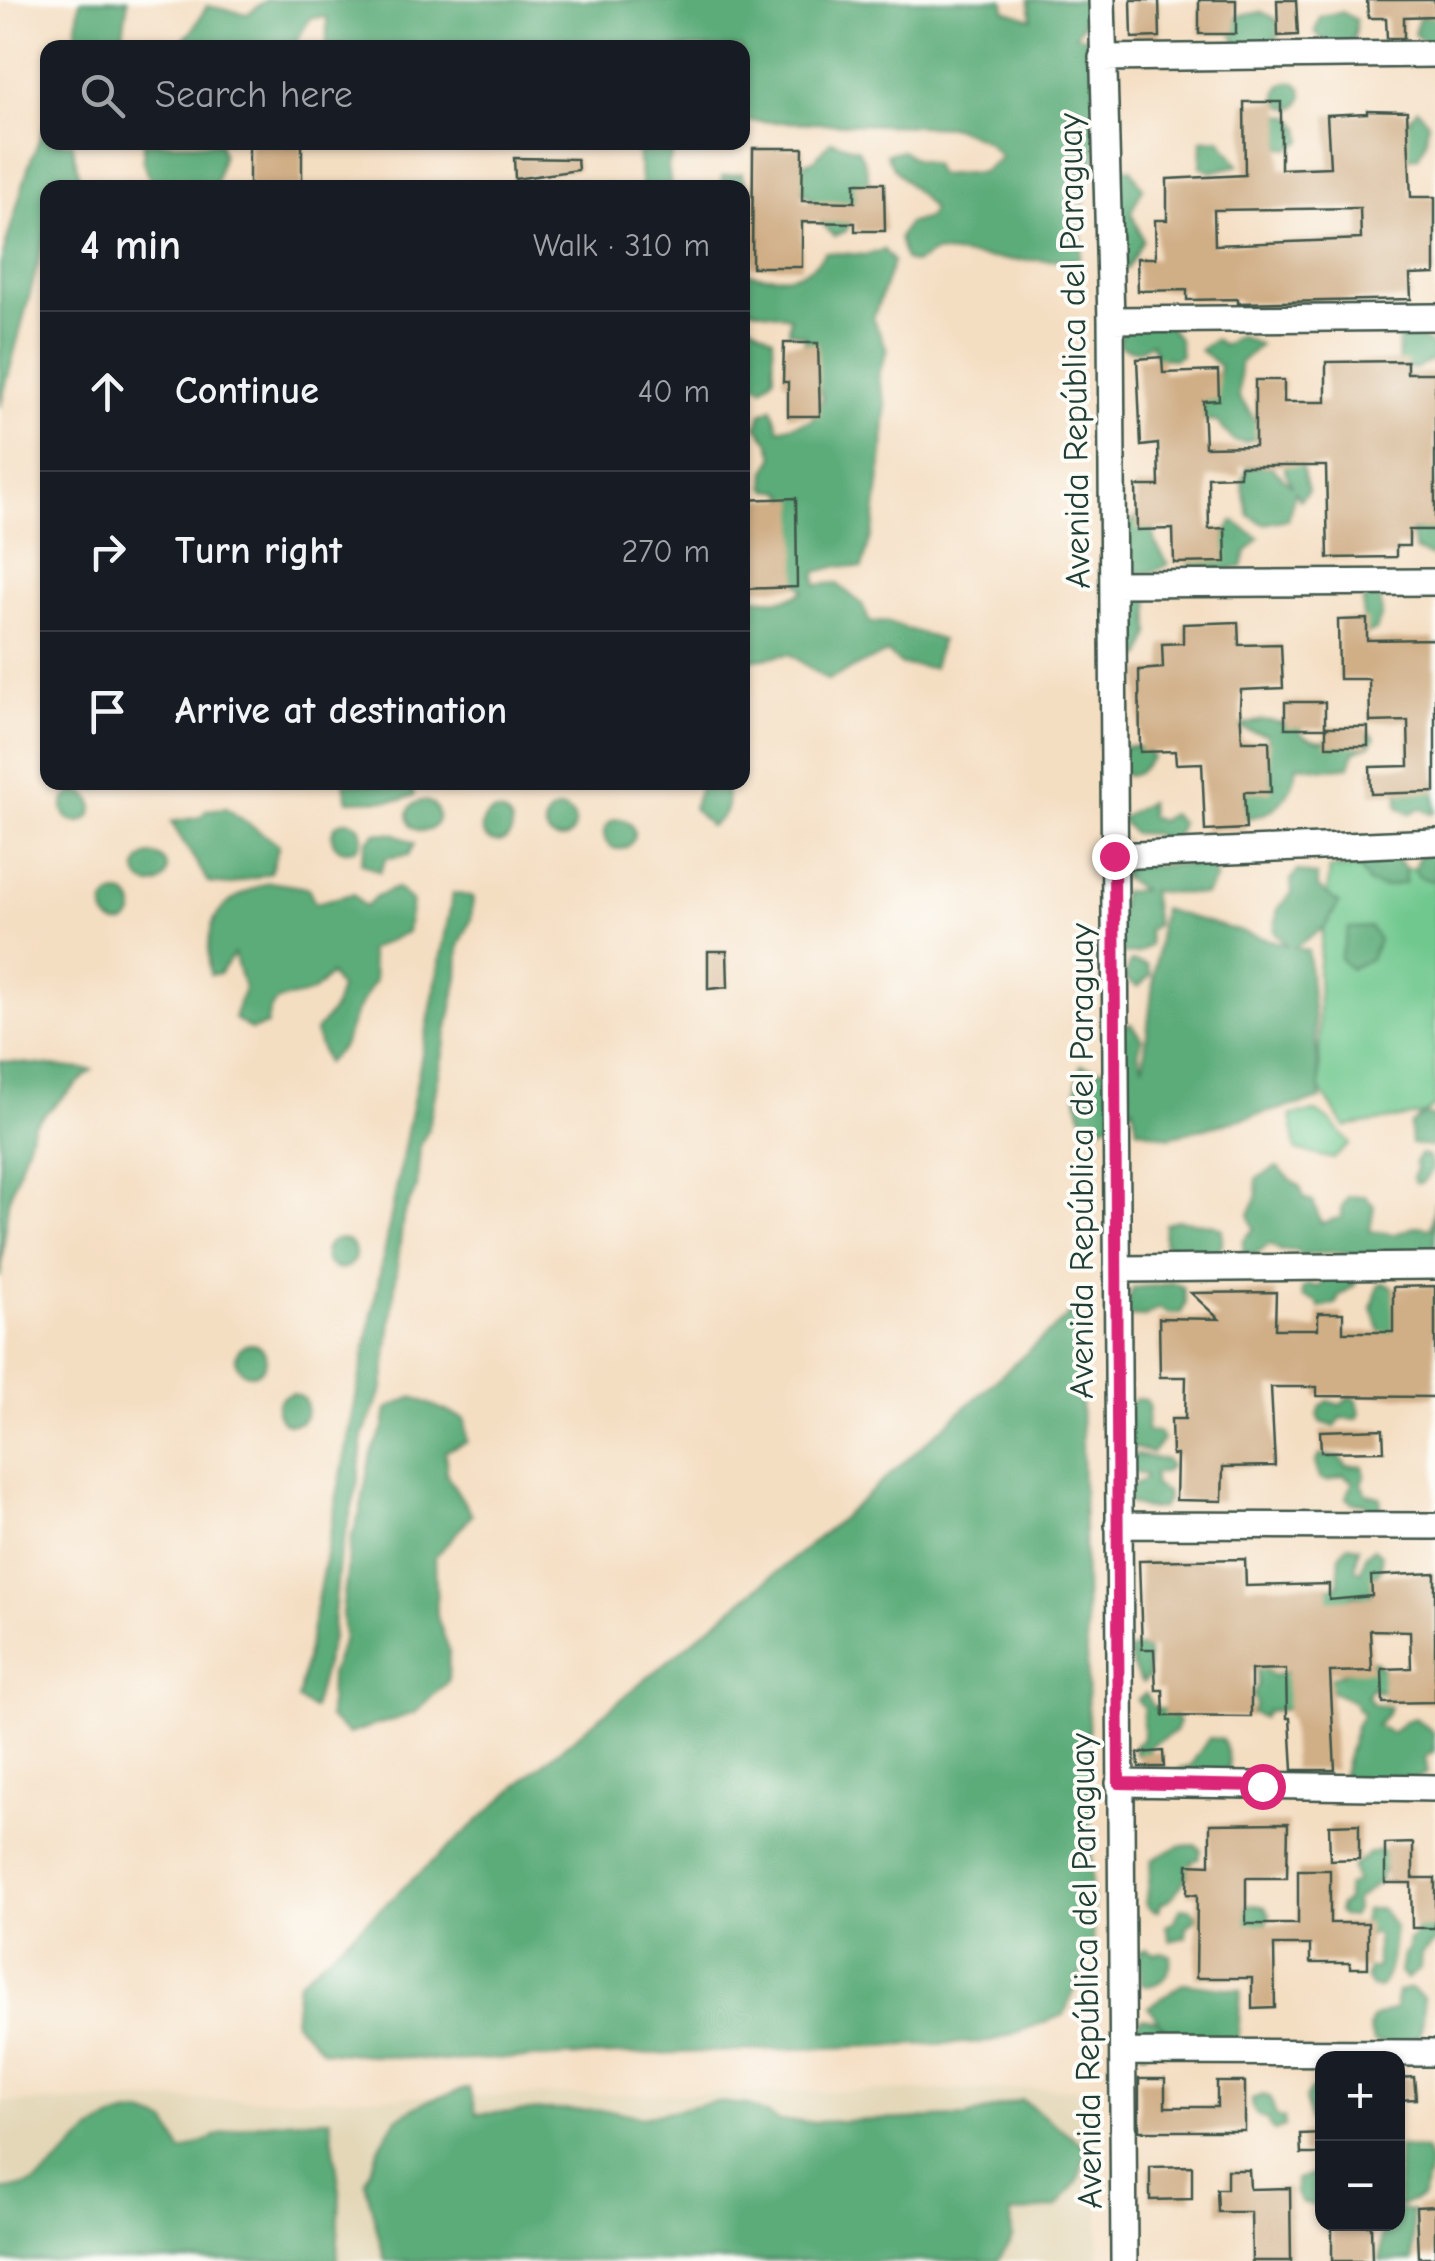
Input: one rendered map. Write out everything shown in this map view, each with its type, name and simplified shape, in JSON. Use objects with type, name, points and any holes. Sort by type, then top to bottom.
[{"type":"street","name":"Avenida República del Paraguay","points":[[1102,0],[1112,320],[1124,2261]]},
{"type":"street","points":[[1102,58],[1435,54]]},
{"type":"street","points":[[1112,320],[1435,317]]},
{"type":"street","points":[[1114,584],[1435,582]]},
{"type":"street","points":[[1114,856],[1435,842]]},
{"type":"street","points":[[1117,1269],[1435,1266]]},
{"type":"street","points":[[1118,1525],[1435,1526]]},
{"type":"street","points":[[1119,1783],[1435,1788]]},
{"type":"street","points":[[1124,2052],[1435,2053]]},
{"type":"shaded area","points":[[1099,2088],[1099,2261],[0,2261],[0,2102]]},
{"type":"green space","points":[[80,0],[128,0],[122,40],[75,40]]},
{"type":"green space","points":[[266,0],[1004,0],[1005,10],[1032,19],[1029,0],[1090,0],[1076,35],[1096,38],[1096,166],[1078,172],[1084,204],[1072,200],[1082,241],[1079,260],[1009,260],[935,252],[915,263],[905,260],[899,238],[907,224],[928,218],[932,209],[886,154],[902,150],[914,159],[933,164],[938,175],[982,172],[1001,157],[986,141],[954,127],[750,121],[750,40],[327,40],[327,17],[310,18],[297,40],[183,40],[207,6],[248,14]]},
{"type":"green space","points":[[1262,12],[1277,20],[1284,31],[1273,42],[1240,48],[1228,27],[1239,16]]},
{"type":"green space","points":[[1342,12],[1356,20],[1354,39],[1337,43],[1323,40],[1315,31],[1320,16]]},
{"type":"green space","points":[[1435,15],[1435,43],[1423,41],[1414,34],[1419,18]]},
{"type":"green space","points":[[1290,82],[1299,86],[1303,95],[1299,104],[1290,108],[1281,104],[1277,95],[1281,86]]},
{"type":"green space","points":[[1417,109],[1428,122],[1426,141],[1418,157],[1408,158],[1401,131]]},
{"type":"green space","points":[[1276,115],[1291,116],[1301,128],[1303,141],[1289,149],[1281,148]]},
{"type":"green space","points":[[40,138],[40,150],[73,150],[80,180],[40,180],[40,256],[0,407],[0,265]]},
{"type":"green space","points":[[1220,139],[1239,165],[1211,172],[1201,167],[1202,140]]},
{"type":"green space","points":[[831,141],[858,149],[868,174],[867,192],[846,231],[834,236],[817,218],[819,206],[795,184],[796,166],[814,160]]},
{"type":"green space","points":[[144,150],[222,150],[223,154],[217,180],[150,180]]},
{"type":"green space","points":[[638,150],[674,150],[668,167],[670,180],[641,180]]},
{"type":"green space","points":[[1116,166],[1131,169],[1143,188],[1131,212],[1143,240],[1127,269],[1114,268]]},
{"type":"green space","points":[[742,173],[744,180],[722,180],[722,176]]},
{"type":"green space","points":[[884,250],[893,262],[873,319],[887,349],[878,377],[886,405],[874,526],[862,568],[838,566],[816,572],[816,585],[836,583],[862,604],[870,623],[887,622],[941,640],[933,668],[902,665],[888,653],[827,680],[790,654],[750,660],[750,597],[783,599],[804,590],[790,570],[783,546],[786,495],[765,486],[766,471],[774,457],[769,441],[757,427],[761,413],[772,408],[779,429],[812,420],[823,398],[804,351],[805,336],[789,331],[790,317],[750,308],[750,273],[789,276],[809,269],[825,252],[865,255]]},
{"type":"green space","points":[[1165,322],[1179,339],[1181,355],[1174,359],[1157,358],[1151,343],[1137,351],[1119,346],[1122,326]]},
{"type":"green space","points":[[750,323],[773,338],[774,376],[763,388],[750,382]]},
{"type":"green space","points":[[1238,336],[1260,345],[1240,363],[1239,398],[1265,434],[1245,442],[1234,441],[1216,421],[1200,417],[1203,391],[1218,376],[1220,366],[1200,350],[1215,339],[1223,346]]},
{"type":"green space","points":[[1399,336],[1418,336],[1431,345],[1435,358],[1416,369],[1398,367]]},
{"type":"green space","points":[[1286,460],[1301,464],[1308,490],[1300,500],[1295,492],[1288,519],[1264,524],[1248,515],[1242,482],[1247,467],[1270,466],[1292,486],[1285,470]]},
{"type":"green space","points":[[1141,512],[1154,524],[1154,541],[1168,564],[1144,573],[1128,570],[1123,551],[1124,531]]},
{"type":"green space","points":[[1233,521],[1259,538],[1246,553],[1242,567],[1193,574],[1189,560],[1224,536]]},
{"type":"green space","points":[[1435,527],[1435,558],[1415,550],[1411,531]]},
{"type":"green space","points":[[1149,591],[1150,633],[1142,657],[1124,655],[1114,639],[1128,597]]},
{"type":"green space","points":[[1380,594],[1382,614],[1376,630],[1362,636],[1363,599]]},
{"type":"green space","points":[[1262,720],[1301,725],[1300,733],[1316,740],[1370,733],[1375,738],[1370,745],[1354,752],[1350,766],[1326,769],[1297,765],[1292,786],[1280,803],[1263,814],[1242,818],[1238,792],[1268,748],[1267,735],[1236,727]]},
{"type":"green space","points":[[1132,746],[1153,757],[1138,773],[1129,776],[1125,775],[1114,748]]},
{"type":"green space","points":[[1435,782],[1435,812],[1420,808],[1409,814],[1398,807],[1398,787]]},
{"type":"green space","points":[[346,790],[413,790],[414,795],[402,800],[348,801]]},
{"type":"green space","points":[[699,790],[725,790],[725,812],[710,826],[693,808]]},
{"type":"green space","points":[[78,792],[88,797],[93,807],[88,817],[78,822],[68,817],[63,807],[68,797]]},
{"type":"green space","points":[[423,801],[433,806],[438,816],[433,826],[423,831],[413,826],[408,816],[413,806]]},
{"type":"green space","points":[[1149,802],[1150,817],[1159,821],[1171,814],[1181,823],[1175,838],[1168,842],[1154,834],[1133,833],[1120,819]]},
{"type":"green space","points":[[226,808],[279,845],[270,873],[229,885],[209,883],[171,822]]},
{"type":"green space","points":[[560,809],[570,814],[575,824],[570,834],[560,839],[550,834],[545,824],[550,814]]},
{"type":"green space","points":[[497,812],[507,817],[512,827],[507,837],[497,842],[487,837],[482,827],[487,817]]},
{"type":"green space","points":[[619,819],[629,824],[634,834],[629,844],[619,849],[609,844],[604,834],[609,824]]},
{"type":"green space","points":[[347,821],[357,826],[362,836],[357,846],[347,851],[337,846],[332,836],[337,826]]},
{"type":"green space","points":[[376,833],[396,834],[414,844],[408,855],[386,858],[380,872],[361,863],[367,841]]},
{"type":"green space","points":[[1365,849],[1392,856],[1405,868],[1405,883],[1383,887],[1369,884],[1360,868]]},
{"type":"green space","points":[[1435,851],[1435,882],[1419,877],[1414,868],[1419,856]]},
{"type":"green space","points":[[152,855],[162,860],[167,870],[162,880],[152,885],[142,880],[137,870],[142,860]]},
{"type":"green space","points":[[1210,864],[1216,878],[1205,895],[1151,891],[1156,925],[1148,930],[1150,945],[1137,954],[1115,953],[1122,892],[1142,890],[1124,878],[1121,866]]},
{"type":"green space","points":[[1330,868],[1435,869],[1435,1106],[1424,1114],[1345,1127],[1320,1089],[1318,971]]},
{"type":"green space","points":[[1298,871],[1317,876],[1317,887],[1339,903],[1325,927],[1295,947],[1308,951],[1321,1099],[1169,1137],[1137,1129],[1133,1107],[1116,1120],[1088,1131],[1076,1091],[1081,1065],[1102,1070],[1109,1064],[1116,1027],[1131,1024],[1142,1039],[1138,1053],[1143,1067],[1162,909],[1287,945],[1274,931],[1278,908],[1292,893],[1291,880]]},
{"type":"green space","points":[[269,882],[308,888],[315,903],[353,894],[365,907],[376,896],[397,888],[412,902],[407,932],[369,950],[375,980],[355,1014],[343,1046],[326,1063],[315,1032],[333,1010],[340,989],[330,974],[313,991],[278,1001],[269,1013],[267,1025],[251,1030],[234,1018],[244,988],[234,954],[219,974],[210,975],[210,939],[217,915],[236,898]]},
{"type":"green space","points":[[453,893],[473,897],[471,920],[459,946],[458,977],[428,1130],[420,1145],[417,1187],[403,1217],[383,1388],[363,1436],[357,1487],[339,1560],[332,1638],[313,1709],[298,1700]]},
{"type":"green space","points":[[119,894],[129,899],[134,909],[129,919],[119,924],[109,919],[104,909],[109,899]]},
{"type":"green space","points":[[1370,927],[1379,940],[1370,959],[1350,969],[1340,958],[1349,928]]},
{"type":"green space","points":[[1131,961],[1146,965],[1151,975],[1138,987],[1124,979]]},
{"type":"green space","points":[[0,1061],[92,1070],[34,1124],[8,1202],[0,1277]]},
{"type":"green space","points":[[1316,1112],[1332,1122],[1350,1144],[1333,1159],[1296,1150],[1291,1115]]},
{"type":"green space","points":[[1424,1114],[1435,1117],[1432,1147],[1411,1144],[1410,1125]]},
{"type":"green space","points":[[1421,1154],[1429,1157],[1433,1169],[1422,1183],[1416,1183],[1415,1162]]},
{"type":"green space","points":[[1277,1167],[1300,1187],[1304,1198],[1313,1202],[1321,1223],[1342,1217],[1348,1197],[1365,1196],[1374,1206],[1370,1231],[1395,1234],[1417,1226],[1431,1228],[1435,1201],[1435,1250],[1415,1249],[1399,1259],[1357,1259],[1331,1252],[1301,1256],[1297,1250],[1281,1251],[1270,1244],[1253,1255],[1243,1252],[1244,1239],[1254,1229],[1249,1214],[1258,1195],[1256,1179]]},
{"type":"green space","points":[[1176,1220],[1222,1229],[1222,1244],[1214,1256],[1188,1257],[1164,1244],[1165,1224]]},
{"type":"green space","points":[[340,1239],[350,1244],[355,1254],[350,1264],[340,1269],[330,1264],[325,1254],[330,1244]]},
{"type":"green space","points":[[1328,1273],[1355,1276],[1355,1285],[1339,1296],[1336,1304],[1320,1308],[1317,1302],[1303,1297],[1302,1289],[1309,1285],[1319,1287]]},
{"type":"green space","points":[[1172,1282],[1183,1287],[1186,1304],[1181,1313],[1169,1314],[1159,1308],[1145,1317],[1123,1316],[1133,1288]]},
{"type":"green space","points":[[1384,1283],[1393,1287],[1397,1320],[1394,1336],[1382,1335],[1372,1309],[1378,1286]]},
{"type":"green space","points":[[1079,1306],[1093,1943],[1064,2015],[991,2042],[443,2061],[323,2051],[294,2022],[298,1982],[534,1771],[829,1529]]},
{"type":"green space","points":[[251,1344],[261,1349],[266,1359],[261,1369],[251,1374],[241,1369],[236,1359],[241,1349]]},
{"type":"green space","points":[[292,1394],[302,1399],[307,1409],[302,1419],[292,1424],[282,1419],[277,1409],[282,1399]]},
{"type":"green space","points":[[413,1397],[465,1419],[467,1442],[445,1451],[447,1475],[472,1515],[435,1557],[437,1617],[449,1650],[448,1681],[415,1713],[348,1734],[329,1718],[330,1674],[344,1638],[342,1613],[351,1539],[371,1454],[384,1428],[387,1409]]},
{"type":"green space","points":[[1351,1397],[1357,1400],[1357,1419],[1341,1418],[1335,1427],[1321,1422],[1321,1406],[1328,1401],[1340,1405]]},
{"type":"green space","points":[[1136,1399],[1145,1400],[1149,1407],[1146,1431],[1159,1433],[1163,1440],[1152,1453],[1127,1446],[1127,1405]]},
{"type":"green space","points":[[1320,1455],[1341,1458],[1346,1466],[1363,1466],[1365,1476],[1361,1482],[1367,1494],[1380,1497],[1381,1510],[1368,1509],[1364,1503],[1352,1503],[1346,1498],[1353,1482],[1343,1475],[1328,1481],[1320,1479],[1315,1463]]},
{"type":"green space","points":[[1127,1456],[1166,1460],[1170,1467],[1164,1473],[1154,1473],[1154,1485],[1166,1492],[1162,1508],[1145,1509],[1129,1503],[1127,1489],[1145,1479],[1145,1475],[1131,1471]]},
{"type":"green space","points":[[1348,1545],[1359,1547],[1355,1569],[1361,1571],[1366,1554],[1374,1548],[1381,1554],[1382,1568],[1372,1581],[1371,1599],[1353,1595],[1353,1601],[1334,1614],[1323,1588],[1338,1586],[1340,1554]]},
{"type":"green space","points":[[1141,1647],[1148,1652],[1148,1678],[1142,1683],[1129,1650]]},
{"type":"green space","points":[[1374,1660],[1390,1676],[1394,1687],[1378,1692],[1372,1687],[1367,1695],[1373,1704],[1390,1707],[1376,1725],[1392,1733],[1415,1718],[1433,1732],[1434,1751],[1425,1757],[1428,1773],[1413,1780],[1342,1777],[1363,1713],[1355,1702],[1333,1692],[1330,1678]]},
{"type":"green space","points":[[1262,1668],[1274,1676],[1290,1670],[1288,1709],[1267,1711],[1263,1718],[1252,1713],[1256,1705],[1253,1694],[1258,1685],[1257,1671]]},
{"type":"green space","points":[[1145,1693],[1152,1706],[1170,1711],[1179,1722],[1175,1732],[1150,1746],[1149,1754],[1143,1757],[1135,1754],[1135,1745],[1142,1740],[1143,1732],[1144,1707],[1137,1700]]},
{"type":"green space","points":[[1209,1738],[1222,1739],[1227,1752],[1224,1790],[1172,1778],[1181,1768],[1190,1766]]},
{"type":"green space","points":[[1196,1845],[1201,1850],[1199,1858],[1191,1862],[1176,1892],[1161,1904],[1159,1911],[1153,1911],[1146,1905],[1152,1860],[1179,1846]]},
{"type":"green space","points":[[1379,1850],[1388,1853],[1390,1866],[1381,1873],[1380,1881],[1355,1901],[1352,1917],[1341,1916],[1338,1911],[1347,1901],[1347,1886],[1355,1882],[1352,1867]]},
{"type":"green space","points":[[1250,1904],[1265,1907],[1270,1914],[1264,1932],[1242,1923],[1243,1909]]},
{"type":"green space","points":[[1181,1908],[1191,1909],[1197,1917],[1186,1927],[1186,1937],[1170,1941],[1166,1926],[1174,1922]]},
{"type":"green space","points":[[1381,1908],[1395,1927],[1389,1968],[1379,1988],[1372,1987],[1366,1978],[1368,1968],[1377,1968],[1377,1936],[1368,1936],[1363,1924],[1365,1910]]},
{"type":"green space","points":[[1417,1926],[1435,1927],[1435,1942],[1421,1954],[1420,1969],[1406,1979],[1400,1973],[1403,1954]]},
{"type":"green space","points":[[1146,1949],[1170,1955],[1170,1961],[1162,1980],[1146,1986],[1141,1983],[1139,1952]]},
{"type":"green space","points":[[1184,1983],[1241,1990],[1238,2039],[1175,2040],[1160,2023],[1164,2042],[1143,2053],[1135,2035],[1138,2023],[1142,2018],[1159,2021],[1148,2007]]},
{"type":"green space","points":[[1411,1988],[1423,1998],[1424,2011],[1415,2043],[1411,2048],[1373,2042],[1369,2028],[1372,2018],[1395,2009],[1398,1991]]},
{"type":"green space","points":[[469,2088],[476,2114],[614,2111],[643,2117],[713,2102],[748,2105],[779,2121],[815,2122],[967,2117],[1022,2100],[1087,2148],[1078,2180],[1057,2207],[1011,2214],[1012,2239],[998,2261],[385,2261],[365,2181],[381,2144],[397,2118],[427,2101]]},
{"type":"green space","points":[[1315,2089],[1315,2124],[1310,2121],[1305,2098]]},
{"type":"green space","points":[[1270,2097],[1276,2116],[1284,2118],[1285,2127],[1274,2131],[1269,2120],[1256,2113],[1252,2099]]},
{"type":"green space","points":[[140,2113],[167,2123],[182,2152],[253,2125],[330,2119],[340,2192],[337,2261],[0,2261],[0,2191],[38,2181],[95,2129],[122,2116]]},
{"type":"green space","points":[[1405,2147],[1425,2150],[1428,2156],[1428,2179],[1421,2198],[1405,2204]]},
{"type":"green space","points":[[1315,2173],[1315,2206],[1302,2203],[1296,2194],[1296,2179]]},
{"type":"green space","points":[[1405,2210],[1412,2211],[1413,2261],[1380,2261],[1382,2231],[1405,2231]]},
{"type":"building","points":[[1131,0],[1159,0],[1160,37],[1132,38]]},
{"type":"building","points":[[1199,0],[1236,0],[1236,34],[1199,34]]},
{"type":"building","points":[[1277,0],[1296,0],[1298,35],[1278,36]]},
{"type":"building","points":[[1367,0],[1435,0],[1435,16],[1404,17],[1404,38],[1387,38],[1386,18],[1368,18]]},
{"type":"building","points":[[1244,102],[1281,102],[1281,169],[1330,167],[1327,115],[1407,111],[1411,197],[1435,197],[1435,274],[1410,275],[1411,299],[1238,303],[1238,299],[1187,300],[1187,290],[1138,291],[1137,258],[1156,258],[1155,220],[1167,220],[1167,179],[1245,175]],"holes":[[[1360,208],[1361,239],[1215,245],[1214,210]]]},
{"type":"building","points":[[753,148],[803,148],[802,201],[855,202],[855,183],[884,183],[885,231],[855,231],[855,223],[802,222],[802,267],[752,267]]},
{"type":"building","points":[[249,150],[302,150],[302,180],[249,180]]},
{"type":"building","points":[[514,158],[577,159],[578,170],[515,179]]},
{"type":"building","points":[[784,343],[818,343],[820,416],[788,416],[788,382],[783,382]]},
{"type":"building","points":[[1162,357],[1163,373],[1218,371],[1219,400],[1203,401],[1205,447],[1255,446],[1255,380],[1284,380],[1284,402],[1326,402],[1326,362],[1407,361],[1407,373],[1435,373],[1435,530],[1409,530],[1409,546],[1396,546],[1396,557],[1328,558],[1326,466],[1240,466],[1240,476],[1208,477],[1209,529],[1225,528],[1226,562],[1174,563],[1173,529],[1137,530],[1136,486],[1159,486],[1158,444],[1141,446],[1137,359]]},
{"type":"building","points":[[796,498],[797,587],[750,589],[750,500]]},
{"type":"building","points":[[1367,619],[1367,640],[1435,639],[1435,792],[1371,794],[1370,767],[1409,766],[1408,721],[1370,722],[1369,679],[1339,679],[1338,620]]},
{"type":"building","points":[[1238,622],[1239,645],[1281,644],[1283,688],[1241,690],[1242,741],[1269,741],[1271,792],[1244,792],[1246,829],[1205,831],[1202,763],[1176,764],[1175,751],[1140,752],[1139,670],[1163,668],[1162,644],[1183,643],[1183,624]]},
{"type":"building","points":[[1285,702],[1325,702],[1325,728],[1285,728]]},
{"type":"building","points":[[1326,727],[1368,727],[1368,746],[1326,746]]},
{"type":"building","points":[[708,951],[727,951],[728,987],[708,989]]},
{"type":"building","points":[[1435,1286],[1435,1397],[1317,1396],[1317,1387],[1271,1387],[1275,1466],[1223,1467],[1222,1501],[1176,1500],[1177,1455],[1172,1455],[1171,1419],[1185,1419],[1186,1377],[1160,1377],[1159,1318],[1219,1319],[1191,1293],[1276,1292],[1275,1329],[1318,1329],[1318,1313],[1343,1313],[1343,1332],[1393,1332],[1393,1287]]},
{"type":"building","points":[[1383,1429],[1384,1451],[1321,1452],[1320,1431]]},
{"type":"building","points":[[1245,1559],[1246,1586],[1329,1584],[1329,1600],[1372,1596],[1371,1576],[1435,1573],[1435,1702],[1383,1703],[1382,1669],[1411,1668],[1410,1631],[1370,1630],[1372,1671],[1330,1672],[1335,1770],[1293,1770],[1286,1669],[1251,1670],[1251,1717],[1164,1716],[1163,1690],[1156,1690],[1154,1649],[1142,1649],[1139,1561]]},
{"type":"building","points":[[1163,1751],[1164,1767],[1139,1767],[1138,1753]]},
{"type":"building","points":[[1288,1823],[1287,1878],[1246,1878],[1246,1924],[1298,1924],[1298,1870],[1330,1870],[1330,1923],[1368,1923],[1368,1968],[1350,1968],[1350,1963],[1310,1963],[1310,1945],[1274,1945],[1275,2008],[1252,2009],[1252,1978],[1196,1978],[1197,1895],[1187,1894],[1188,1864],[1210,1865],[1210,1824]]},
{"type":"building","points":[[1359,1824],[1359,1859],[1330,1860],[1329,1825]]},
{"type":"building","points":[[1413,1843],[1413,1878],[1435,1878],[1435,1928],[1412,1928],[1411,1883],[1385,1883],[1385,1844]]},
{"type":"building","points":[[1414,2077],[1416,2099],[1405,2100],[1405,2078]]},
{"type":"building","points":[[1139,2079],[1165,2079],[1165,2107],[1217,2107],[1217,2082],[1245,2082],[1245,2131],[1139,2131]]},
{"type":"building","points":[[1315,2133],[1315,2154],[1301,2154],[1300,2134]]},
{"type":"building","points":[[1192,2166],[1192,2199],[1150,2200],[1150,2167]]},
{"type":"building","points":[[1227,2170],[1249,2170],[1250,2189],[1290,2188],[1291,2261],[1252,2261],[1251,2212],[1218,2212],[1217,2189],[1227,2189]]},
{"type":"building","points":[[1435,2206],[1435,2257],[1418,2257],[1416,2207]]},
{"type":"building","points":[[1332,2231],[1371,2231],[1372,2261],[1332,2261]]},
{"type":"route","points":[[1114,856],[1119,1783],[1262,1786]]}]
